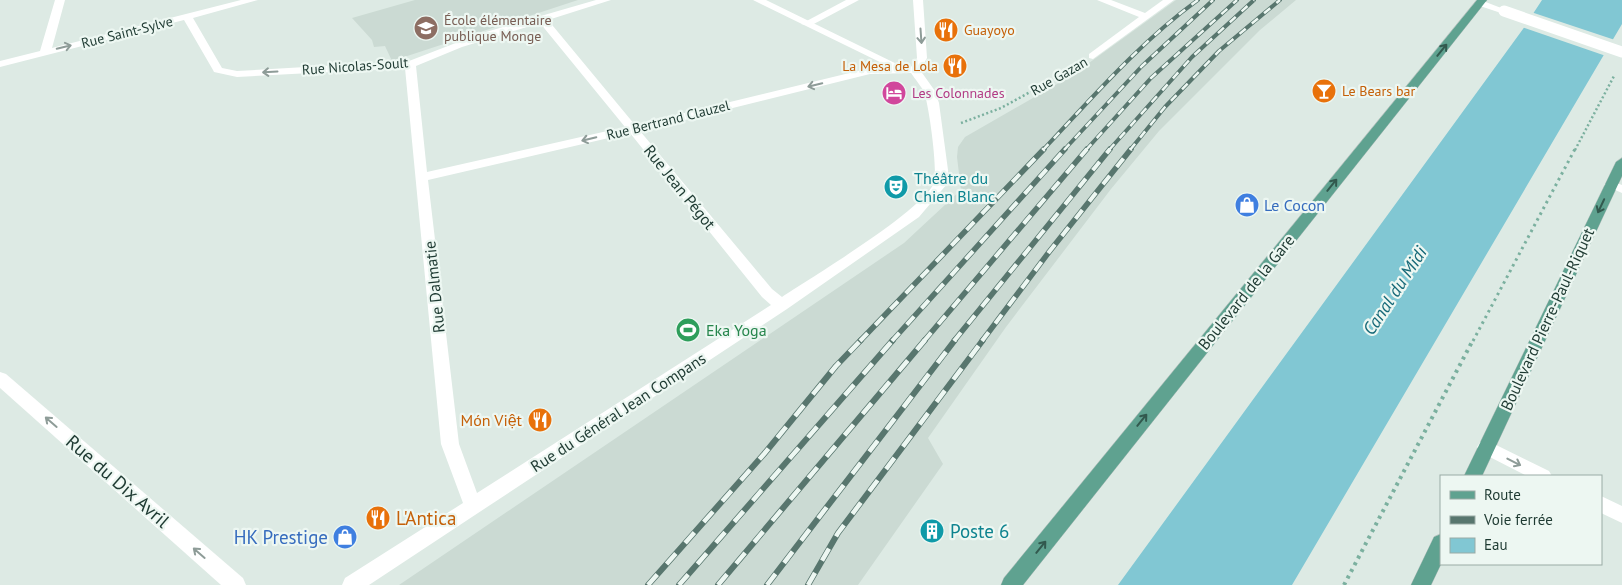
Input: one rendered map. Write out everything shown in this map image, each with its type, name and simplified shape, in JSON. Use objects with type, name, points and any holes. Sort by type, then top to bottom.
[{"type":"main road","name":"Boulevard de la Gare","points":[[1010,585],[1478,1]]},
{"type":"main road","name":"Boulevard Pierre-Paul-Riquet","points":[[1473,475],[1617,187],[1622,162]]},
{"type":"main road","points":[[1421,585],[1440,545]]},
{"type":"street","points":[[45,52],[60,0]]},
{"type":"street","name":"Rue Saint-Sylve","points":[[0,64],[253,0]]},
{"type":"street","name":"Rue Nicolas-Soult","points":[[187,17],[218,70],[226,73],[411,64],[458,45],[606,0]]},
{"type":"street","points":[[758,0],[893,66],[914,70],[922,58],[918,0]]},
{"type":"street","points":[[806,24],[854,0]]},
{"type":"street","points":[[1102,0],[1146,17]]},
{"type":"street","name":"Rue Gazan","points":[[1093,56],[1169,0]]},
{"type":"street","points":[[1478,1],[1622,52]]},
{"type":"street","name":"Rue Jean Pégot","points":[[542,20],[767,293],[782,305]]},
{"type":"street","name":"Rue Dalmatie","points":[[411,64],[410,74],[450,444],[474,506]]},
{"type":"street","name":"Rue Bertrand Clauzel","points":[[422,177],[633,129],[870,71],[914,70]]},
{"type":"street","name":"Rue du Général Jean Compans","points":[[352,585],[782,305],[914,214],[940,184],[942,170],[933,103],[929,91],[914,70]]},
{"type":"street","name":"Rue du Dix Avril","points":[[0,378],[236,585]]},
{"type":"street","points":[[1486,448],[1540,475]]},
{"type":"street","points":[[1602,505],[1622,515]]},
{"type":"path","name":"Rue Gazan","points":[[937,132],[1001,108],[1046,85],[1093,56]]},
{"type":"path","points":[[1344,585],[1564,169],[1608,91],[1614,74]]},
{"type":"shaded area","name":"École élémentaire publique Monge","points":[[415,0],[578,0],[392,61],[385,46],[374,47],[372,40],[352,18]]},
{"type":"shaded area","points":[[1176,0],[1296,0],[1260,30],[1159,131],[1111,189],[1006,327],[928,438],[943,464],[858,585],[399,585],[904,243],[961,190],[957,157],[958,147],[965,137],[1071,76]]},
{"type":"water","name":"Canal du Midi","points":[[1542,0],[1622,0],[1622,24],[1292,585],[1118,585],[1523,29]]},
{"type":"pier","points":[[1531,12],[1615,40],[1606,56],[1522,27]]},
{"type":"railway","points":[[1043,150],[1136,52],[1198,0]]},
{"type":"railway","points":[[1064,150],[1142,66],[1213,0]]},
{"type":"railway","points":[[1086,150],[1151,78],[1237,0]]},
{"type":"railway","points":[[1109,150],[1192,57],[1254,0]]},
{"type":"railway","points":[[1130,150],[1165,107],[1219,51],[1280,0]]},
{"type":"railway","points":[[860,341],[1044,149]]},
{"type":"railway","points":[[892,341],[1065,149]]},
{"type":"railway","points":[[924,341],[1087,149]]},
{"type":"railway","points":[[954,341],[1110,149]]},
{"type":"railway","points":[[982,341],[1049,252],[1131,149]]},
{"type":"railway","points":[[648,585],[764,454],[836,366],[861,340]]},
{"type":"railway","points":[[679,585],[893,340]]},
{"type":"railway","points":[[718,585],[925,340]]},
{"type":"railway","points":[[767,585],[955,340]]},
{"type":"railway","points":[[808,585],[838,533],[983,340]]},
{"type":"place","name":"École élémentaire publique Monge","points":[[426,28]]},
{"type":"place","name":"Guayoyo","points":[[946,30]]},
{"type":"place","name":"La Mesa de Lola","points":[[955,66]]},
{"type":"place","name":"Le Bears bar","points":[[1324,91]]},
{"type":"place","name":"Les Colonnades","points":[[894,93]]},
{"type":"place","name":"Théâtre du Chien Blanc","points":[[896,187]]},
{"type":"place","name":"Le Cocon","points":[[1247,205]]},
{"type":"place","name":"Eka Yoga","points":[[688,330]]},
{"type":"place","name":"Món Việt","points":[[540,420]]},
{"type":"place","name":"L'Antica","points":[[378,518]]},
{"type":"place","name":"Poste 6","points":[[932,531]]},
{"type":"place","name":"HK Prestige","points":[[345,537]]}]
